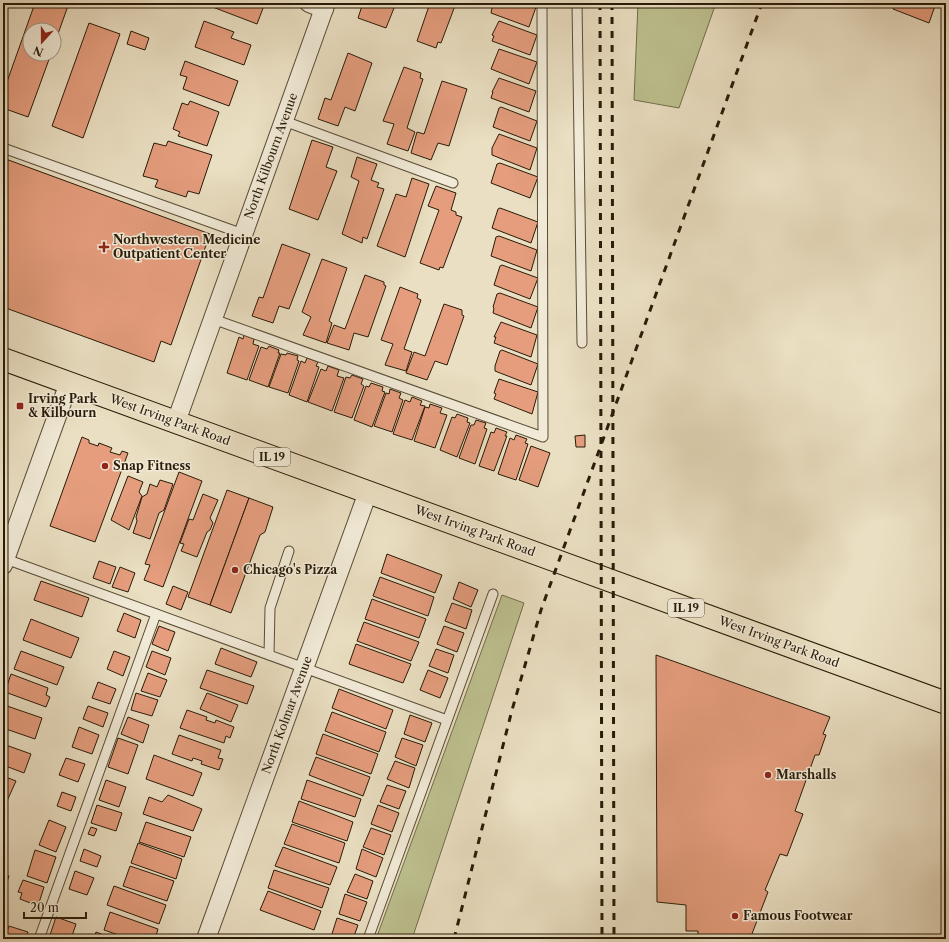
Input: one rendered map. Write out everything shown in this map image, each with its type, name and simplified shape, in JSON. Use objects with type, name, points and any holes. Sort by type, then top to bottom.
[{"type":"main road","name":"West Irving Park Road","points":[[3,359],[946,703]]},
{"type":"street","name":"North Kilbourn Avenue","points":[[176,422],[284,121],[320,5]]},
{"type":"street","points":[[4,561],[68,383]]},
{"type":"street","name":"North Kolmar Avenue","points":[[206,939],[368,492]]},
{"type":"lane","points":[[213,318],[543,437],[542,3]]},
{"type":"lane","points":[[577,3],[582,343]]},
{"type":"lane","points":[[284,121],[453,183]]},
{"type":"lane","points":[[3,148],[243,234]]},
{"type":"lane","points":[[268,655],[270,608],[289,551]]},
{"type":"lane","points":[[4,561],[156,614],[447,720]]},
{"type":"lane","points":[[368,939],[493,594]]},
{"type":"lane","points":[[39,939],[156,614]]},
{"type":"green space","points":[[638,3],[716,3],[679,108],[634,100]]},
{"type":"green space","points":[[502,595],[524,603],[412,939],[376,939]]},
{"type":"building","points":[[35,3],[69,3],[62,23],[28,22]]},
{"type":"building","points":[[211,3],[265,3],[257,24],[210,6]]},
{"type":"building","points":[[363,3],[396,3],[386,28],[358,18]]},
{"type":"building","points":[[430,3],[456,3],[441,43],[438,42],[436,48],[417,41]]},
{"type":"building","points":[[493,3],[526,3],[536,7],[529,27],[491,13]]},
{"type":"building","points":[[895,3],[936,3],[929,23],[893,9]]},
{"type":"building","points":[[204,21],[234,32],[231,38],[251,45],[244,65],[195,47]]},
{"type":"building","points":[[499,21],[537,35],[530,55],[492,41],[494,36],[492,35]]},
{"type":"building","points":[[89,23],[120,34],[83,138],[52,126]]},
{"type":"building","points":[[131,31],[149,38],[145,50],[127,44]]},
{"type":"building","points":[[22,40],[22,62],[48,62],[28,117],[3,108],[3,93]]},
{"type":"building","points":[[499,49],[537,62],[529,84],[491,69]]},
{"type":"building","points":[[348,53],[372,63],[355,111],[345,107],[338,126],[318,119],[325,98],[331,100]]},
{"type":"building","points":[[185,61],[238,81],[229,106],[183,89],[187,77],[180,75]]},
{"type":"building","points":[[404,67],[421,73],[420,78],[423,79],[407,128],[415,132],[408,151],[387,144],[394,124],[383,121]]},
{"type":"building","points":[[499,78],[536,91],[529,112],[491,98],[492,92]]},
{"type":"building","points":[[442,81],[467,89],[449,146],[438,143],[431,160],[411,153],[417,132],[424,134]]},
{"type":"building","points":[[190,101],[219,112],[207,146],[178,136],[180,132],[173,129],[182,103],[188,105]]},
{"type":"building","points":[[501,107],[537,121],[530,141],[493,127],[499,108]]},
{"type":"building","points":[[499,134],[537,148],[530,170],[492,155],[492,148]]},
{"type":"building","points":[[312,140],[333,147],[326,167],[337,171],[318,220],[289,209]]},
{"type":"building","points":[[168,141],[212,155],[199,194],[188,191],[186,197],[155,187],[158,180],[143,176],[154,143],[166,146]]},
{"type":"building","points":[[357,157],[377,164],[371,180],[379,183],[377,187],[384,189],[367,239],[363,237],[362,243],[342,234],[359,181],[351,177]]},
{"type":"building","name":"Northwestern Medicine Outpatient Center","points":[[3,158],[210,234],[171,345],[161,341],[154,362],[3,307]]},
{"type":"building","points":[[500,163],[538,177],[530,198],[491,183],[497,164]]},
{"type":"building","points":[[412,178],[429,184],[405,257],[377,246],[396,194],[406,197]]},
{"type":"building","points":[[436,186],[456,193],[451,210],[456,212],[456,215],[462,217],[443,268],[440,267],[439,270],[420,263],[439,210],[428,206]]},
{"type":"building","points":[[500,208],[538,222],[531,243],[492,228],[498,209]]},
{"type":"building","points":[[499,236],[537,250],[531,271],[491,256],[496,237]]},
{"type":"building","points":[[282,244],[310,254],[289,309],[279,306],[273,323],[252,316],[259,297],[263,298]]},
{"type":"building","points":[[322,259],[347,268],[329,321],[332,323],[326,343],[303,335],[311,317],[302,312]]},
{"type":"building","points":[[502,265],[538,278],[530,299],[494,285],[500,266]]},
{"type":"building","points":[[365,275],[384,282],[384,285],[386,286],[368,337],[354,333],[349,350],[327,343],[334,325],[345,329]]},
{"type":"building","points":[[400,287],[418,294],[417,298],[421,300],[404,349],[412,352],[406,371],[385,365],[393,344],[381,340]]},
{"type":"building","points":[[500,293],[538,307],[531,328],[493,313],[493,307],[497,294]]},
{"type":"building","points":[[444,304],[462,310],[462,315],[464,316],[447,365],[435,361],[427,380],[406,373],[414,352],[425,356]]},
{"type":"building","points":[[501,322],[537,335],[531,357],[494,343],[496,337],[494,337]]},
{"type":"building","points":[[244,335],[254,339],[253,344],[259,346],[247,380],[227,373],[239,337],[243,339]]},
{"type":"building","points":[[269,346],[279,350],[278,353],[280,353],[268,387],[249,380],[261,347],[267,349]]},
{"type":"building","points":[[502,350],[538,364],[531,385],[495,371],[495,366],[500,351]]},
{"type":"building","points":[[287,353],[298,356],[297,360],[299,361],[288,393],[269,387],[281,354],[286,355]]},
{"type":"building","points":[[307,358],[318,362],[316,366],[319,367],[307,402],[289,395],[301,361],[305,363]]},
{"type":"building","points":[[328,366],[339,370],[337,376],[344,378],[332,411],[308,402],[321,369],[326,371]]},
{"type":"building","points":[[352,375],[363,379],[361,384],[364,386],[352,418],[334,412],[346,377],[350,378]]},
{"type":"building","points":[[499,379],[538,392],[532,414],[494,399],[496,394],[494,393]]},
{"type":"building","points":[[371,383],[383,387],[382,391],[385,392],[372,427],[354,420],[366,386],[369,387]]},
{"type":"building","points":[[390,389],[401,393],[399,398],[403,400],[392,432],[374,426],[386,393],[389,394]]},
{"type":"building","points":[[412,397],[422,401],[420,405],[425,406],[412,440],[393,434],[405,400],[410,402]]},
{"type":"building","points":[[430,404],[442,408],[440,413],[447,415],[435,448],[414,441],[425,407],[429,408]]},
{"type":"building","points":[[457,414],[468,418],[467,422],[470,423],[457,457],[440,450],[452,417],[455,418]]},
{"type":"building","points":[[476,420],[486,423],[484,428],[487,429],[475,464],[459,458],[471,425],[474,425]]},
{"type":"building","points":[[496,428],[507,432],[505,436],[507,436],[494,471],[479,466],[491,432],[494,433]]},
{"type":"building","points":[[516,435],[527,439],[525,443],[528,444],[516,480],[498,474],[510,438],[514,440]]},
{"type":"building","points":[[585,435],[585,447],[576,447],[575,436]]},
{"type":"building","points":[[82,437],[89,440],[89,443],[98,446],[99,443],[112,448],[110,452],[120,455],[122,451],[128,453],[95,542],[50,526]]},
{"type":"building","points":[[531,446],[550,453],[538,487],[519,480]]},
{"type":"building","points":[[179,472],[202,481],[163,587],[144,580],[150,565],[145,564]]},
{"type":"building","points":[[128,476],[143,482],[139,492],[142,496],[129,530],[111,520]]},
{"type":"building","points":[[160,480],[173,484],[164,510],[159,513],[150,539],[133,533],[142,497],[147,494],[150,484],[157,487]]},
{"type":"building","points":[[227,490],[249,498],[210,605],[188,597]]},
{"type":"building","points":[[203,494],[218,500],[210,518],[213,523],[210,530],[207,532],[197,557],[181,551],[184,544],[180,543],[189,519],[193,520]]},
{"type":"building","name":"Chicago's Pizza","points":[[249,498],[273,507],[265,532],[260,535],[231,613],[210,605]]},
{"type":"building","points":[[387,554],[442,575],[435,593],[381,573]]},
{"type":"building","points":[[99,561],[116,567],[110,584],[93,578]]},
{"type":"building","points":[[120,567],[135,573],[128,592],[112,587]]},
{"type":"building","points":[[380,577],[434,597],[428,616],[373,596]]},
{"type":"building","points":[[41,581],[89,598],[82,617],[34,600]]},
{"type":"building","points":[[459,582],[478,590],[471,607],[453,599]]},
{"type":"building","points":[[173,586],[188,592],[181,610],[166,604]]},
{"type":"building","points":[[372,599],[426,619],[419,638],[365,619]]},
{"type":"building","points":[[452,603],[472,610],[466,629],[445,621]]},
{"type":"building","points":[[124,613],[141,620],[135,638],[117,631]]},
{"type":"building","points":[[31,619],[79,638],[71,658],[23,640]]},
{"type":"building","points":[[364,622],[419,642],[411,661],[357,641]]},
{"type":"building","points":[[159,626],[175,632],[168,651],[152,644]]},
{"type":"building","points":[[444,626],[464,633],[457,652],[437,644]]},
{"type":"building","points":[[356,644],[411,664],[403,683],[349,664]]},
{"type":"building","points":[[221,648],[257,662],[251,677],[215,664]]},
{"type":"building","points":[[436,649],[454,655],[448,673],[429,666]]},
{"type":"building","points":[[21,651],[64,667],[57,685],[14,669]]},
{"type":"building","points":[[114,651],[130,657],[123,676],[107,669]]},
{"type":"building","points":[[152,651],[171,658],[165,675],[146,667]]},
{"type":"building","points":[[656,655],[830,717],[823,734],[826,735],[819,755],[815,755],[795,811],[803,814],[787,856],[780,854],[765,890],[768,892],[750,939],[698,939],[698,931],[686,931],[686,905],[657,902]]},
{"type":"building","points":[[207,670],[254,686],[247,704],[200,688]]},
{"type":"building","points":[[428,670],[448,678],[440,698],[420,690]]},
{"type":"building","points":[[148,673],[167,680],[160,697],[141,691]]},
{"type":"building","points":[[11,674],[48,688],[46,695],[50,697],[46,707],[5,692]]},
{"type":"building","points":[[98,682],[116,689],[110,704],[92,698]]},
{"type":"building","points":[[339,689],[393,710],[386,729],[332,708]]},
{"type":"building","points":[[136,693],[158,700],[152,716],[131,710]]},
{"type":"building","points":[[207,693],[238,705],[231,722],[200,709]]},
{"type":"building","points":[[7,706],[42,718],[35,739],[3,728],[3,716]]},
{"type":"building","points":[[88,706],[108,713],[103,727],[83,719]]},
{"type":"building","points":[[187,710],[207,717],[206,720],[215,723],[216,720],[234,727],[230,738],[226,736],[224,743],[180,728]]},
{"type":"building","points":[[332,712],[386,732],[379,752],[325,731]]},
{"type":"building","points":[[410,715],[432,723],[425,742],[404,734]]},
{"type":"building","points":[[128,717],[149,725],[143,743],[121,734]]},
{"type":"building","points":[[79,727],[99,735],[92,754],[72,747]]},
{"type":"building","points":[[323,734],[378,754],[371,774],[316,754]]},
{"type":"building","points":[[179,735],[221,750],[218,758],[223,759],[219,770],[201,764],[202,761],[193,758],[192,761],[172,754]]},
{"type":"building","points":[[118,738],[138,745],[128,774],[108,767]]},
{"type":"building","points":[[402,738],[423,745],[416,766],[395,757]]},
{"type":"building","points":[[3,744],[31,754],[24,773],[3,765]]},
{"type":"building","points":[[154,755],[202,773],[193,796],[146,779]]},
{"type":"building","points":[[316,757],[370,777],[363,796],[309,775]]},
{"type":"building","points":[[66,758],[85,764],[78,782],[59,775]]},
{"type":"building","points":[[395,761],[415,768],[409,788],[387,779]]},
{"type":"building","points":[[3,776],[16,781],[7,801],[3,800]]},
{"type":"building","points":[[106,780],[126,787],[119,807],[99,800]]},
{"type":"building","points":[[307,780],[361,799],[355,817],[301,799]]},
{"type":"building","points":[[387,785],[406,791],[399,809],[380,802]]},
{"type":"building","points":[[62,792],[76,797],[71,811],[57,806]]},
{"type":"building","points":[[168,795],[202,809],[193,831],[143,814],[149,797],[162,802]]},
{"type":"building","points":[[299,801],[353,822],[347,841],[292,822]]},
{"type":"building","points":[[97,805],[122,813],[116,831],[91,823]]},
{"type":"building","points":[[378,805],[399,813],[392,832],[371,824]]},
{"type":"building","points":[[49,820],[66,827],[56,852],[39,845]]},
{"type":"building","points":[[146,822],[191,837],[184,857],[139,842]]},
{"type":"building","points":[[292,824],[345,843],[339,863],[284,844]]},
{"type":"building","points":[[91,827],[97,829],[94,836],[88,834]]},
{"type":"building","points":[[371,828],[391,835],[384,855],[363,847]]},
{"type":"building","points":[[138,843],[182,859],[176,879],[131,863]]},
{"type":"building","points":[[283,847],[337,867],[330,885],[275,866]]},
{"type":"building","points":[[84,849],[101,856],[97,867],[80,861]]},
{"type":"building","points":[[362,849],[383,858],[376,877],[356,869]]},
{"type":"building","points":[[35,850],[56,857],[47,883],[27,876]]},
{"type":"building","points":[[130,866],[174,881],[167,901],[123,886]]},
{"type":"building","points":[[274,870],[329,888],[322,908],[268,888]]},
{"type":"building","points":[[75,871],[94,878],[87,895],[69,889]]},
{"type":"building","points":[[3,874],[9,876],[3,892]]},
{"type":"building","points":[[355,874],[373,881],[367,899],[347,892]]},
{"type":"building","points":[[23,880],[44,887],[38,906],[20,899],[22,893],[18,892]]},
{"type":"building","points":[[114,886],[166,905],[159,924],[107,905]]},
{"type":"building","points":[[268,891],[321,911],[314,930],[260,910]]},
{"type":"building","points":[[345,894],[367,902],[360,921],[339,914]]},
{"type":"building","points":[[110,912],[158,929],[155,939],[130,939],[104,930]]},
{"type":"building","points":[[56,917],[76,924],[71,939],[61,939],[50,935]]},
{"type":"building","points":[[337,918],[358,925],[353,939],[331,937]]},
{"type":"building","points":[[9,926],[28,932],[26,939],[4,939]]},
{"type":"building","points":[[96,932],[114,939],[93,939]]},
{"type":"railway","points":[[600,3],[602,939]]},
{"type":"railway","points":[[612,3],[614,939]]},
{"type":"railway","points":[[454,939],[512,710],[541,610],[762,3]]},
{"type":"place","name":"Northwestern Medicine Outpatient Center","points":[[104,247]]},
{"type":"place","name":"Irving Park & Kilbourn","points":[[20,406]]},
{"type":"place","name":"Snap Fitness","points":[[105,466]]},
{"type":"place","name":"Chicago's Pizza","points":[[235,570]]},
{"type":"place","name":"Marshalls","points":[[768,775]]},
{"type":"place","name":"Famous Footwear","points":[[735,916]]}]
